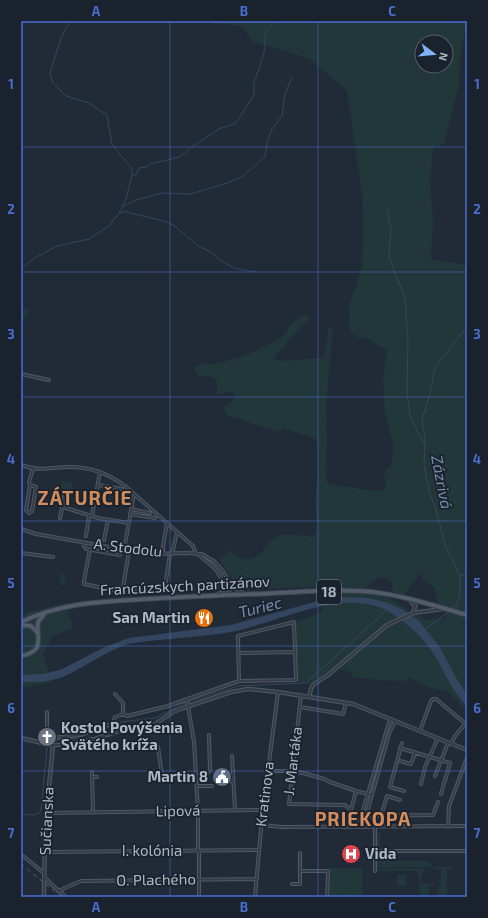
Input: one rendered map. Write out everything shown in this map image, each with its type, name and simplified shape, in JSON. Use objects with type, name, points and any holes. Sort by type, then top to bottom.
[{"type":"main road","name":"Francúzskych partizánov","points":[[46,612],[72,605],[94,602],[229,595],[362,592],[409,599],[467,614]]},
{"type":"main road","name":"18","points":[[21,622],[46,612]]},
{"type":"main road","points":[[21,656],[31,653],[35,649],[39,641],[38,622],[46,612]]},
{"type":"main road","points":[[21,622],[30,626],[38,634]]},
{"type":"street","points":[[21,374],[49,380]]},
{"type":"street","points":[[21,465],[33,469],[70,467],[100,472],[114,478],[193,546],[197,554],[217,570],[224,589],[229,595]]},
{"type":"street","points":[[30,485],[36,487],[32,511],[29,513],[26,510],[29,484],[33,469]]},
{"type":"street","points":[[86,536],[100,472]]},
{"type":"street","points":[[98,485],[122,489]]},
{"type":"street","points":[[60,518],[65,492]]},
{"type":"street","points":[[124,550],[134,494]]},
{"type":"street","points":[[63,507],[91,516],[128,523]]},
{"type":"street","points":[[131,509],[150,513]]},
{"type":"street","points":[[130,514],[155,518]]},
{"type":"street","points":[[104,540],[108,520]]},
{"type":"street","points":[[163,554],[167,523]]},
{"type":"street","name":"A. Stodolu","points":[[21,529],[36,534],[149,554],[197,554]]},
{"type":"street","points":[[90,549],[84,584],[117,591],[123,588],[160,592],[165,587],[177,532]]},
{"type":"street","name":"A. Stodolu","points":[[84,543],[84,548],[120,555]]},
{"type":"street","points":[[123,588],[129,551]]},
{"type":"street","points":[[21,553],[53,557]]},
{"type":"street","points":[[197,554],[207,556],[223,571],[230,589],[229,595]]},
{"type":"street","points":[[228,582],[234,589],[246,595]]},
{"type":"street","points":[[211,596],[221,593],[224,589]]},
{"type":"street","points":[[409,599],[416,608]]},
{"type":"street","points":[[412,614],[416,608],[417,601]]},
{"type":"street","points":[[309,696],[313,686],[380,631],[398,619],[412,614],[444,609]]},
{"type":"street","points":[[116,731],[115,717],[123,714],[127,716],[155,710],[239,682],[295,680],[296,652],[294,622],[238,636],[239,682]]},
{"type":"street","points":[[239,652],[296,652]]},
{"type":"street","points":[[224,687],[226,692]]},
{"type":"street","points":[[21,738],[52,745],[83,742],[99,738],[116,731],[149,728],[173,712],[188,705],[226,692],[248,689],[309,696],[358,706],[467,750]]},
{"type":"street","name":"Kratinova","points":[[255,897],[258,850],[278,692]]},
{"type":"street","points":[[115,694],[123,703],[123,714]]},
{"type":"street","name":"J. Martáka","points":[[301,695],[289,804],[345,805],[351,810]]},
{"type":"street","points":[[420,731],[433,699],[436,699],[466,725],[450,743],[435,776]]},
{"type":"street","points":[[186,700],[194,742],[197,786],[199,897]]},
{"type":"street","name":"J. Martáka","points":[[300,707],[343,714],[346,703]]},
{"type":"street","points":[[44,743],[43,735],[47,732],[47,712]]},
{"type":"street","points":[[358,827],[390,719]]},
{"type":"street","points":[[362,827],[389,734],[395,721]]},
{"type":"street","points":[[44,743],[52,738],[80,735],[115,723]]},
{"type":"street","points":[[158,748],[162,775],[166,778],[207,774],[210,770],[209,735]]},
{"type":"street","points":[[421,784],[425,767],[438,738]]},
{"type":"street","points":[[402,743],[390,787],[404,791]]},
{"type":"street","name":"Sučianska","points":[[44,897],[46,813],[52,745]]},
{"type":"street","points":[[400,748],[450,763],[441,794]]},
{"type":"street","points":[[400,761],[411,764],[415,753]]},
{"type":"street","points":[[232,756],[235,810]]},
{"type":"street","points":[[448,827],[449,806],[467,758]]},
{"type":"street","points":[[268,771],[292,771],[315,776],[356,791],[372,795]]},
{"type":"street","points":[[92,772],[93,812]]},
{"type":"street","points":[[92,777],[97,777]]},
{"type":"street","points":[[222,782],[233,781]]},
{"type":"street","points":[[197,786],[212,786]]},
{"type":"street","points":[[351,827],[351,810],[356,791]]},
{"type":"street","points":[[381,816],[387,796],[400,800]]},
{"type":"street","points":[[366,816],[433,815],[438,802]]},
{"type":"street","name":"Lipová","points":[[46,813],[263,810]]},
{"type":"street","points":[[261,825],[272,827],[467,826]]},
{"type":"street","points":[[375,827],[375,871]]},
{"type":"street","name":"I. kolónia","points":[[45,852],[258,850]]},
{"type":"street","points":[[380,851],[467,851]]},
{"type":"street","points":[[292,884],[300,884],[300,853]]},
{"type":"street","points":[[22,856],[44,875],[50,884],[66,897]]},
{"type":"street","points":[[300,871],[328,871],[327,897]]},
{"type":"street","name":"O. Plachého","points":[[58,891],[81,881],[256,879]]},
{"type":"green space","points":[[207,21],[467,21],[460,59],[459,85],[444,144],[433,150],[430,183],[433,222],[431,259],[467,265],[467,711],[448,691],[430,688],[408,677],[407,681],[352,677],[352,672],[341,670],[336,665],[322,677],[310,684],[297,681],[296,622],[322,612],[320,587],[237,587],[224,566],[219,561],[229,550],[234,555],[245,559],[256,557],[273,540],[283,535],[314,537],[317,528],[315,497],[318,473],[318,451],[316,440],[313,438],[284,428],[280,432],[254,425],[227,415],[224,406],[231,403],[235,395],[234,393],[229,391],[217,396],[217,380],[211,377],[196,374],[194,368],[199,365],[220,363],[251,353],[281,338],[292,323],[301,316],[309,315],[310,317],[275,356],[275,359],[280,361],[322,358],[326,349],[328,329],[333,329],[326,405],[326,481],[330,484],[383,491],[386,484],[384,475],[386,469],[390,467],[392,462],[393,443],[385,414],[383,380],[387,350],[367,339],[359,338],[351,333],[349,324],[349,306],[362,266],[363,201],[347,91],[310,59],[252,41],[242,26],[211,23]],"holes":[[[419,574],[423,576],[422,579],[435,589],[437,600],[447,617],[425,620],[387,597],[363,590],[379,577],[389,579],[393,583],[392,592],[404,595]]]},
{"type":"green space","points":[[21,306],[30,311],[21,324]]},
{"type":"green space","points":[[62,480],[73,483],[71,491],[60,489]]},
{"type":"green space","points":[[61,574],[66,575],[64,585],[59,584]]},
{"type":"green space","points":[[65,603],[72,623],[71,629],[53,636],[43,654],[52,682],[28,687],[21,686],[21,614]]},
{"type":"green space","points":[[377,832],[380,832],[380,848],[383,848],[380,849],[380,853],[376,853]]},
{"type":"green space","points":[[376,853],[380,853],[380,858],[382,861],[429,861],[433,867],[375,868]]},
{"type":"green space","points":[[433,867],[451,867],[451,869],[447,869],[447,896],[437,897],[438,886],[441,886],[441,883],[438,882],[438,880],[441,880],[441,870],[435,870]]},
{"type":"green space","points":[[329,868],[362,868],[362,897],[348,897],[342,894],[341,897],[329,897]]},
{"type":"green space","points":[[375,869],[424,869],[420,883],[434,884],[435,886],[429,886],[429,897],[420,897],[418,871],[376,871]]},
{"type":"green space","points":[[397,875],[406,875],[406,886],[397,886]]},
{"type":"water","points":[[339,597],[368,598],[388,603],[403,610],[419,621],[439,646],[458,681],[467,694],[467,706],[454,689],[432,651],[423,639],[394,615],[376,606],[356,603],[335,604],[314,608],[231,632],[128,644],[112,650],[62,677],[44,681],[21,682],[21,675],[42,674],[60,670],[105,647],[129,638],[231,625],[314,602]]},
{"type":"waterway","points":[[72,21],[69,23],[61,38],[50,73],[53,83],[66,96],[89,103],[107,115],[112,144],[132,169],[132,174]]},
{"type":"waterway","points":[[21,270],[33,259],[57,246],[89,239],[109,226],[119,213],[126,199],[132,175],[136,175],[139,168],[180,157],[189,149],[219,129],[236,123],[254,95],[254,81],[257,72],[259,71],[264,53],[266,31],[278,21]]},
{"type":"waterway","points":[[123,206],[136,200],[162,193],[191,194],[242,177],[265,157],[267,143],[272,129],[282,116],[285,94],[292,77]]},
{"type":"waterway","points":[[387,209],[391,230],[389,251],[390,260],[405,298],[408,341],[407,391],[410,416],[424,445]]},
{"type":"waterway","points":[[120,213],[125,211],[164,221],[175,226],[198,246],[211,252],[220,260],[234,268],[256,272]]},
{"type":"waterway","name":"Zázrivá","points":[[451,609],[457,605],[460,595],[460,576],[445,545],[436,509],[430,494],[424,464],[425,438],[422,420],[436,366],[467,327]]},
{"type":"waterway","name":"Zázrivá","points":[[460,576],[467,574]]},
{"type":"waterway","points":[[21,814],[33,815],[39,813],[41,809],[47,749],[53,740],[77,738],[121,722],[156,718],[182,704],[238,686],[306,683],[387,610]]},
{"type":"waterway","name":"Zázrivá","points":[[426,629],[449,611]]},
{"type":"railway","points":[[21,864],[62,897]]},
{"type":"place","name":"San Martin","points":[[204,618]]},
{"type":"place","name":"Kostol Povýšenia Svätého kríža","points":[[47,737]]},
{"type":"place","name":"Martin 8","points":[[222,777]]},
{"type":"place","name":"Vida","points":[[351,854]]},
{"type":"district","name":"ZÁTURČIE","points":[[85,498]]},
{"type":"district","name":"PRIEKOPA","points":[[363,819]]},
{"type":"water label","name":"Turiec","points":[[260,607]]}]
